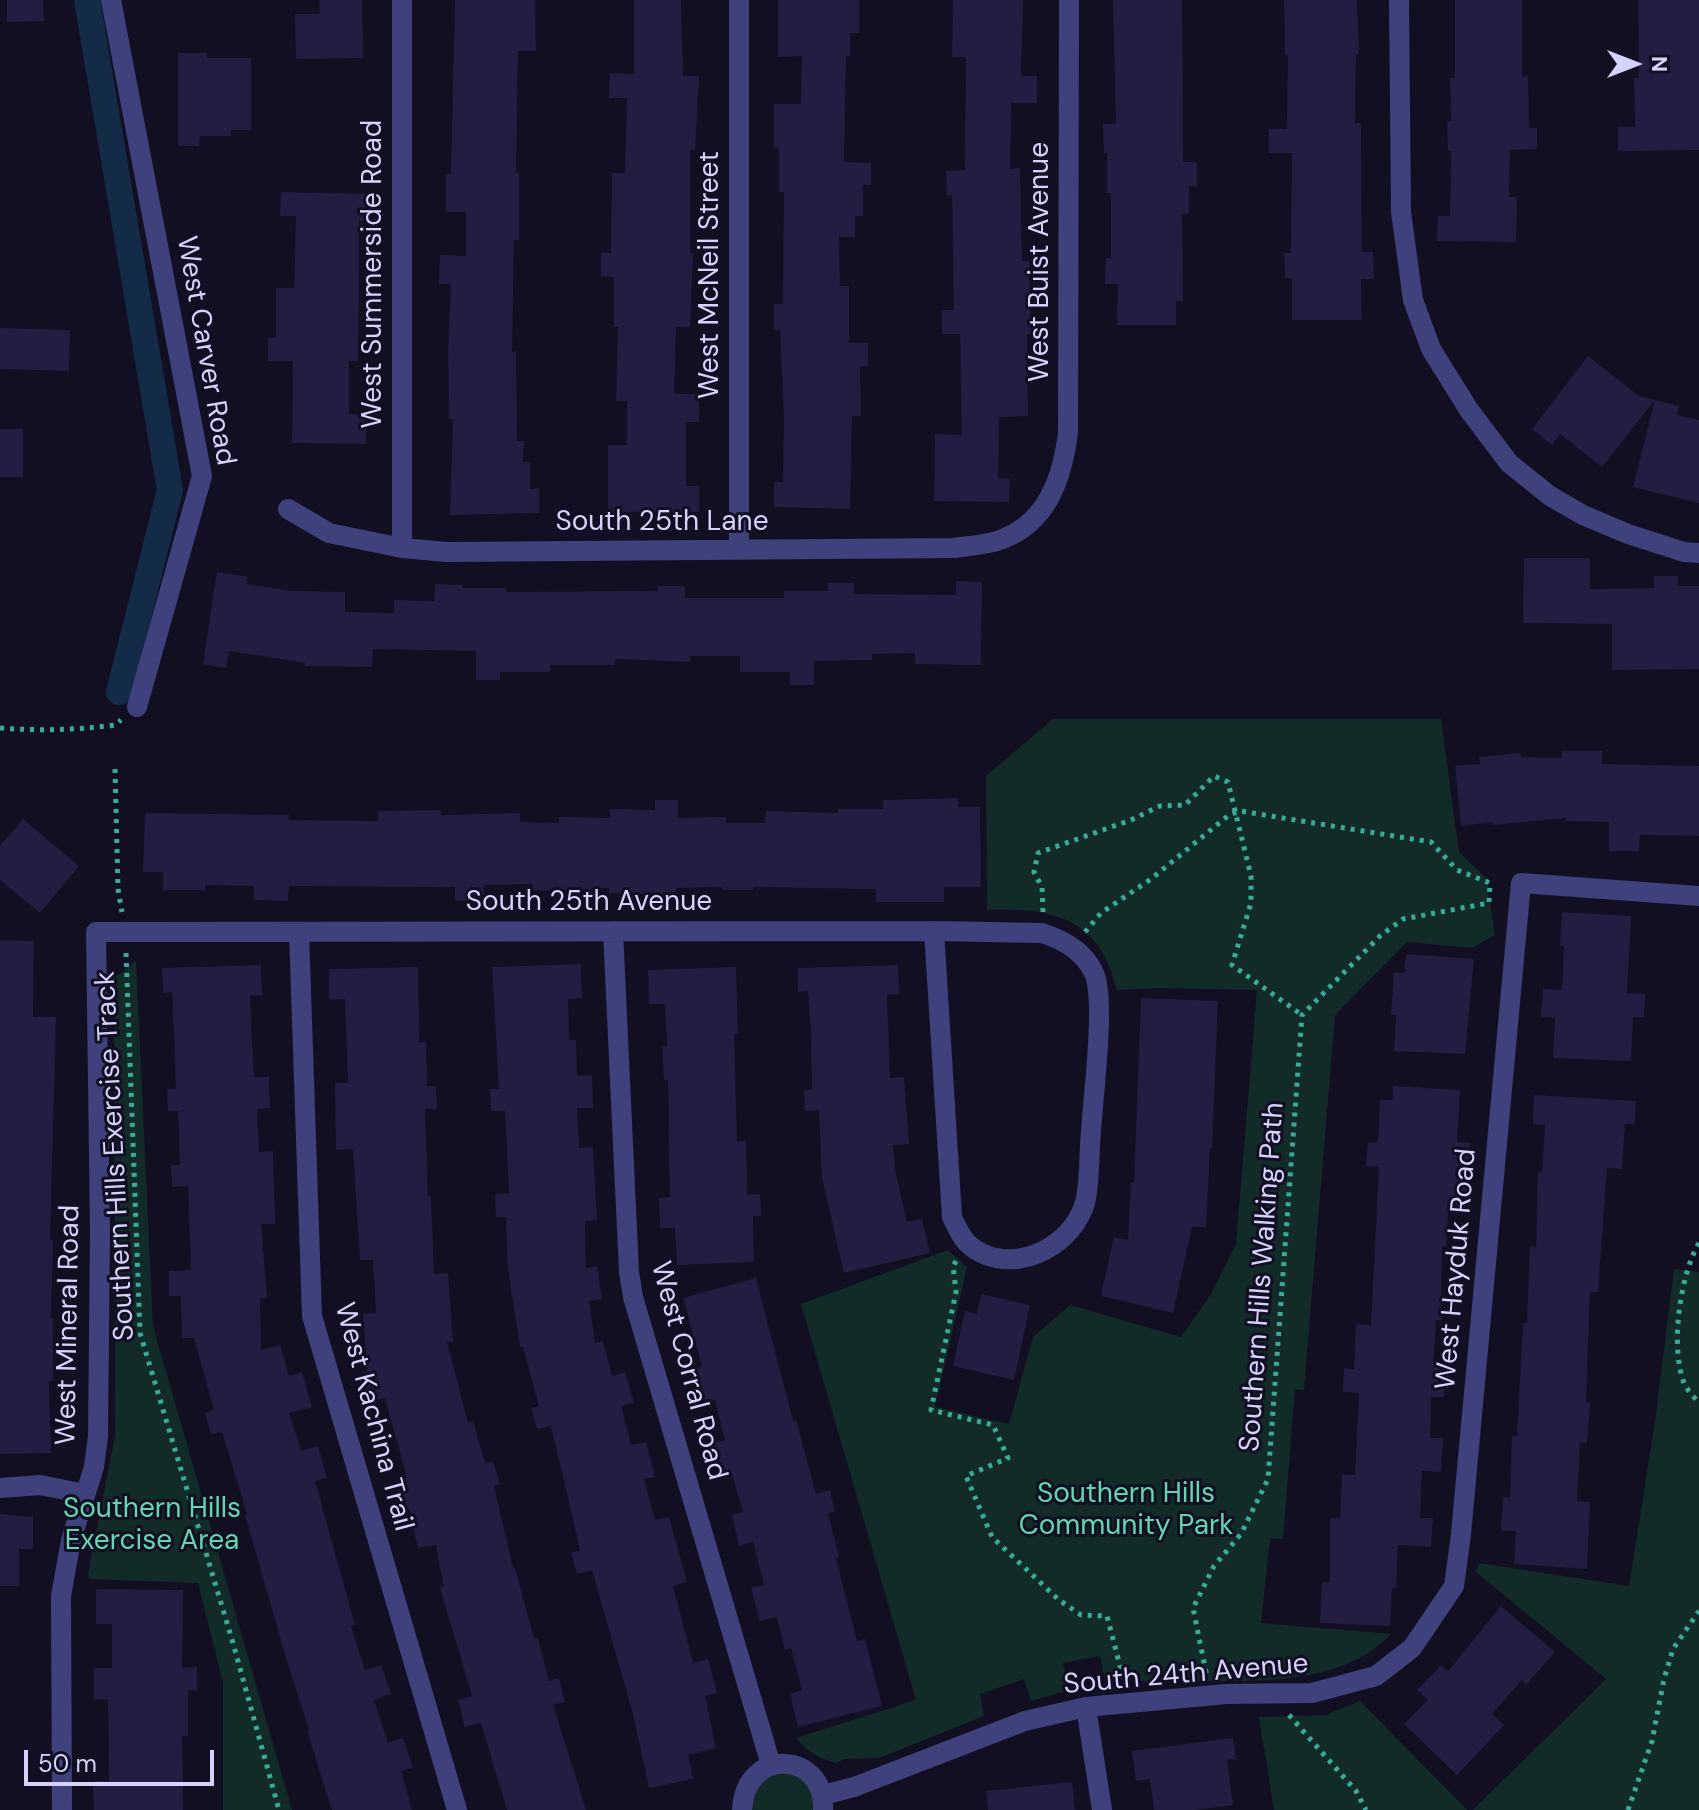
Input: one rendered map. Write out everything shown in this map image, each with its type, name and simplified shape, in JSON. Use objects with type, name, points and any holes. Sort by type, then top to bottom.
[{"type":"street","name":"West Carver Road","points":[[111,0],[202,476],[137,707]]},
{"type":"street","name":"West Summerside Road","points":[[402,0],[402,548]]},
{"type":"street","name":"West McNeil Street","points":[[739,0],[739,550]]},
{"type":"street","name":"West Buist Avenue","points":[[1037,516],[1060,478],[1068,433],[1069,0]]},
{"type":"street","points":[[1399,0],[1401,212],[1413,300],[1431,349],[1448,379],[1509,463],[1550,496],[1583,515],[1684,552],[1699,553]]},
{"type":"street","name":"South 25th Lane","points":[[288,509],[329,533],[402,548],[447,552],[954,548],[997,541],[1017,532],[1037,516]]},
{"type":"street","name":"West Hayduk Road","points":[[1412,1648],[1454,1586],[1521,883],[1699,896]]},
{"type":"street","name":"West Corral Road","points":[[613,931],[629,1272],[633,1297],[771,1765]]},
{"type":"street","points":[[934,931],[952,1217],[960,1234],[980,1252],[1020,1258],[1041,1255],[1055,1247],[1071,1232],[1086,1200],[1098,992],[1095,975],[1080,943]]},
{"type":"street","name":"South 25th Avenue","points":[[96,932],[934,931],[1042,933],[1080,943]]},
{"type":"street","name":"West Mineral Road","points":[[62,1810],[61,1596],[71,1540],[94,1467],[98,1436],[100,1232],[96,932]]},
{"type":"street","name":"West Kachina Trail","points":[[299,932],[312,1316],[457,1810]]},
{"type":"street","points":[[0,1488],[40,1485],[85,1494]]},
{"type":"street","name":"South 24th Avenue","points":[[771,1765],[789,1764],[801,1768],[814,1778],[823,1803],[854,1787],[1025,1721],[1086,1707],[1226,1694],[1312,1693],[1376,1676],[1412,1648]]},
{"type":"street","points":[[1086,1707],[1102,1810]]},
{"type":"street","points":[[742,1810],[742,1794],[749,1781],[757,1772],[771,1765]]},
{"type":"path","points":[[0,728],[39,731],[115,725]]},
{"type":"path","name":"Southern Hills Exercise Track","points":[[115,769],[118,889],[125,933],[140,1333],[233,1643],[279,1810]]},
{"type":"path","points":[[1054,918],[1043,918],[1042,887],[1034,872],[1038,853],[1131,820],[1160,806],[1185,805],[1214,776],[1228,782],[1236,813],[1240,839],[1251,876],[1251,903],[1232,965],[1302,1015],[1380,936],[1403,919],[1489,903],[1490,883],[1457,870],[1431,842],[1240,811],[1236,813],[1229,815],[1151,879],[1101,913],[1080,943]]},
{"type":"path","name":"Southern Hills Walking Path","points":[[1209,1683],[1193,1608],[1214,1566],[1241,1534],[1268,1479],[1302,1015]]},
{"type":"path","points":[[1699,1243],[1685,1286],[1676,1334],[1685,1385],[1699,1403]]},
{"type":"path","points":[[969,1244],[953,1266],[956,1292],[931,1410],[993,1425],[1008,1458],[966,1476],[992,1537],[1059,1600],[1081,1615],[1107,1616],[1130,1703]]},
{"type":"path","points":[[1628,1810],[1652,1741],[1673,1649],[1699,1611]]},
{"type":"path","points":[[1270,1694],[1356,1791],[1366,1810]]},
{"type":"green space","name":"Southern Hills Community Park","points":[[1053,719],[1441,719],[1459,852],[1486,878],[1495,935],[1472,948],[1407,942],[1335,1015],[1304,1390],[1295,1389],[1283,1539],[1270,1538],[1261,1623],[1391,1634],[1367,1654],[1339,1667],[1276,1679],[1145,1682],[1128,1678],[1105,1682],[1100,1656],[1063,1663],[1069,1690],[1031,1701],[1024,1679],[980,1694],[984,1716],[879,1758],[845,1759],[835,1763],[813,1754],[796,1738],[916,1700],[801,1304],[948,1250],[967,1267],[935,1407],[1009,1424],[1033,1337],[1070,1305],[1181,1337],[1211,1294],[1236,1244],[1257,990],[1117,990],[1099,946],[1086,932],[1070,922],[1033,911],[987,910],[986,776]]},
{"type":"green space","name":"Southern Hills Exercise Area","points":[[136,961],[153,1326],[292,1810],[223,1810],[223,1682],[198,1583],[89,1579],[115,1436],[114,975]]},
{"type":"green space","points":[[1674,1269],[1699,1272],[1699,1810],[1473,1810],[1606,1679],[1476,1572],[1479,1563],[1629,1586],[1655,1422]]},
{"type":"green space","points":[[1360,1701],[1467,1810],[1274,1810],[1259,1717],[1326,1715]]},
{"type":"green space","points":[[801,1768],[823,1810],[742,1810],[749,1781]]},
{"type":"building","points":[[7,0],[43,0],[44,21],[7,22]]},
{"type":"building","points":[[319,0],[362,0],[363,58],[296,59],[295,14],[320,14]]},
{"type":"building","points":[[455,0],[535,0],[536,51],[518,51],[516,173],[519,173],[519,240],[514,240],[512,352],[516,351],[517,441],[524,441],[523,462],[530,462],[530,489],[539,488],[539,513],[450,515],[453,419],[449,419],[448,352],[451,284],[439,284],[440,255],[466,256],[466,212],[446,212],[446,174],[451,174]]},
{"type":"building","points":[[634,0],[681,0],[683,76],[699,76],[695,150],[690,150],[690,253],[693,253],[690,327],[676,327],[674,394],[699,394],[699,422],[686,422],[686,486],[699,486],[699,512],[608,512],[608,445],[627,445],[627,401],[616,401],[618,327],[614,327],[614,277],[601,276],[601,253],[611,253],[612,173],[625,173],[627,98],[609,98],[610,73],[634,74]]},
{"type":"building","points":[[778,0],[859,0],[859,33],[850,33],[850,56],[846,56],[844,162],[871,163],[871,185],[863,185],[863,216],[855,216],[855,237],[839,237],[840,286],[849,286],[849,343],[868,343],[868,366],[860,366],[861,416],[852,416],[850,509],[774,507],[774,482],[783,482],[780,330],[774,330],[774,304],[783,304],[784,192],[779,192],[779,148],[774,148],[774,104],[801,104],[802,56],[778,57]]},
{"type":"building","points":[[953,0],[1023,0],[1021,76],[1037,76],[1037,103],[1011,103],[1010,169],[1020,168],[1022,261],[1029,261],[1031,334],[1027,334],[1028,416],[999,417],[998,478],[1010,479],[1009,502],[934,501],[935,434],[962,435],[960,334],[942,334],[942,310],[954,310],[952,195],[947,196],[946,171],[965,170],[966,57],[952,57]]},
{"type":"building","points":[[1113,0],[1182,0],[1183,162],[1197,162],[1197,186],[1189,186],[1189,214],[1182,214],[1183,301],[1176,301],[1176,325],[1117,325],[1118,284],[1105,284],[1106,258],[1111,258],[1111,193],[1107,193],[1103,124],[1116,124]]},
{"type":"building","points":[[1284,0],[1357,0],[1359,54],[1356,54],[1355,123],[1361,123],[1362,252],[1373,252],[1374,279],[1361,279],[1362,320],[1292,320],[1292,278],[1285,278],[1284,253],[1291,253],[1292,153],[1269,153],[1269,129],[1287,129],[1288,55],[1285,56]]},
{"type":"building","points":[[1455,0],[1522,0],[1522,77],[1528,76],[1529,128],[1537,128],[1537,149],[1510,150],[1509,197],[1517,197],[1516,242],[1437,241],[1438,216],[1450,216],[1451,151],[1448,151],[1447,121],[1451,121],[1450,78],[1455,78]]},
{"type":"building","points":[[1638,0],[1699,0],[1699,150],[1618,151],[1618,127],[1635,127],[1634,78],[1639,78]]},
{"type":"building","points":[[178,53],[207,53],[207,58],[251,58],[251,130],[231,130],[231,136],[200,136],[199,146],[178,146]]},
{"type":"building","points":[[281,192],[371,194],[370,221],[359,221],[358,361],[349,361],[349,414],[366,414],[366,444],[292,443],[293,361],[268,361],[268,338],[276,338],[276,288],[294,288],[296,216],[280,216]]},
{"type":"building","points":[[0,328],[70,330],[69,371],[0,369]]},
{"type":"building","points":[[1588,356],[1639,396],[1655,400],[1602,467],[1560,434],[1552,445],[1532,429]]},
{"type":"building","points":[[1655,400],[1679,406],[1677,415],[1699,420],[1699,503],[1633,487]]},
{"type":"building","points":[[0,429],[23,429],[23,477],[0,477]]},
{"type":"building","points":[[1524,558],[1590,558],[1590,589],[1654,588],[1654,576],[1678,576],[1678,586],[1699,586],[1699,669],[1612,670],[1612,624],[1523,623]]},
{"type":"building","points":[[217,572],[248,577],[246,584],[292,591],[345,592],[345,612],[394,613],[394,600],[434,601],[435,584],[462,585],[462,588],[506,588],[506,592],[658,591],[658,586],[685,586],[685,598],[784,598],[784,591],[828,591],[828,583],[854,583],[854,594],[956,595],[956,581],[982,582],[981,665],[915,664],[915,653],[872,654],[872,660],[814,661],[814,685],[790,685],[790,672],[740,672],[740,656],[690,656],[690,662],[615,659],[615,665],[550,665],[550,672],[500,672],[500,680],[476,680],[476,651],[373,649],[372,667],[305,666],[305,663],[229,651],[226,668],[203,664]]},
{"type":"building","points":[[1562,751],[1602,751],[1602,764],[1699,766],[1699,836],[1640,835],[1639,851],[1609,851],[1609,822],[1566,821],[1566,818],[1461,826],[1455,766],[1480,764],[1479,757],[1520,753],[1521,757],[1562,758]]},
{"type":"building","points":[[958,798],[958,807],[980,807],[981,887],[944,887],[944,902],[876,902],[876,889],[676,888],[676,895],[609,893],[609,888],[533,891],[533,884],[484,885],[484,900],[455,901],[455,887],[289,886],[288,901],[254,900],[254,886],[205,885],[205,890],[163,890],[163,872],[143,872],[145,813],[289,815],[289,820],[378,821],[378,811],[441,810],[441,815],[520,813],[520,822],[559,823],[559,817],[610,818],[610,809],[655,810],[655,800],[678,800],[678,818],[726,817],[726,823],[765,823],[766,811],[838,813],[838,809],[883,809],[883,800]]},
{"type":"building","points":[[23,819],[79,866],[40,913],[0,880],[0,846]]},
{"type":"building","points":[[1562,912],[1631,916],[1627,993],[1645,994],[1644,1017],[1633,1017],[1631,1061],[1553,1058],[1555,1018],[1541,1017],[1543,989],[1562,990]]},
{"type":"building","points":[[0,940],[34,941],[33,1017],[56,1017],[50,1240],[53,1240],[53,1381],[49,1381],[51,1453],[0,1454]]},
{"type":"building","points":[[1406,954],[1474,959],[1465,1054],[1394,1051],[1396,1015],[1391,1015],[1394,972],[1404,973]]},
{"type":"building","points":[[581,964],[582,998],[568,999],[569,1040],[576,1040],[577,1076],[592,1075],[593,1108],[577,1108],[579,1148],[593,1147],[597,1220],[585,1221],[586,1268],[597,1266],[602,1299],[589,1301],[595,1343],[603,1341],[612,1376],[625,1372],[634,1403],[621,1406],[631,1445],[646,1442],[655,1477],[644,1479],[655,1520],[669,1517],[687,1582],[673,1586],[693,1663],[708,1659],[717,1693],[705,1696],[716,1748],[688,1755],[693,1779],[649,1788],[633,1714],[592,1570],[577,1574],[571,1553],[580,1550],[551,1426],[537,1429],[531,1408],[539,1406],[523,1347],[520,1347],[507,1262],[506,1217],[496,1217],[495,1194],[509,1193],[505,1111],[491,1111],[490,1089],[499,1089],[492,967]]},
{"type":"building","points":[[261,965],[262,995],[250,995],[254,1077],[269,1077],[270,1108],[257,1109],[259,1152],[273,1151],[275,1224],[261,1224],[267,1298],[260,1298],[261,1350],[280,1345],[289,1376],[302,1372],[312,1407],[289,1413],[301,1451],[318,1446],[327,1478],[315,1481],[355,1625],[351,1626],[365,1670],[381,1665],[391,1694],[374,1700],[388,1743],[403,1738],[413,1768],[401,1771],[412,1810],[332,1810],[222,1432],[211,1434],[205,1413],[214,1410],[194,1338],[182,1338],[181,1296],[169,1296],[169,1271],[191,1270],[188,1186],[172,1187],[171,1165],[180,1165],[178,1111],[168,1111],[167,1089],[176,1089],[174,1035],[172,992],[163,993],[162,968]]},
{"type":"building","points":[[898,965],[899,994],[887,995],[890,1078],[904,1077],[909,1144],[893,1145],[895,1170],[907,1222],[922,1219],[930,1253],[844,1273],[822,1178],[819,1110],[805,1111],[804,1090],[812,1090],[811,1035],[808,991],[798,992],[798,968]]},
{"type":"building","points":[[418,967],[419,1042],[426,1042],[427,1086],[436,1086],[437,1109],[425,1109],[428,1196],[431,1196],[434,1274],[448,1273],[453,1342],[447,1342],[468,1423],[473,1421],[485,1463],[493,1461],[500,1484],[494,1486],[534,1639],[538,1638],[549,1681],[559,1678],[565,1702],[553,1705],[586,1810],[507,1810],[481,1723],[465,1727],[458,1700],[472,1696],[440,1588],[444,1587],[436,1545],[418,1548],[409,1509],[402,1511],[394,1482],[407,1478],[385,1398],[370,1402],[362,1372],[367,1371],[363,1314],[376,1313],[373,1260],[360,1260],[353,1149],[336,1150],[335,1083],[348,1083],[345,999],[329,1000],[329,969]]},
{"type":"building","points":[[736,967],[737,1141],[746,1141],[747,1195],[760,1194],[761,1216],[753,1216],[754,1262],[677,1265],[675,1228],[660,1228],[659,1198],[670,1197],[668,1080],[664,1080],[662,1046],[667,1046],[665,1004],[649,1004],[648,970]]},
{"type":"building","points":[[1141,998],[1218,1001],[1206,1227],[1192,1227],[1173,1313],[1101,1296],[1114,1237],[1128,1240],[1131,1182],[1134,1183]]},
{"type":"building","points":[[1393,1086],[1460,1090],[1457,1142],[1470,1143],[1464,1214],[1448,1213],[1446,1246],[1442,1246],[1441,1320],[1436,1320],[1433,1367],[1446,1368],[1444,1397],[1431,1397],[1430,1438],[1443,1438],[1441,1472],[1422,1471],[1420,1518],[1433,1518],[1431,1547],[1398,1545],[1390,1626],[1320,1623],[1322,1582],[1330,1582],[1330,1518],[1340,1518],[1342,1475],[1355,1475],[1359,1393],[1343,1392],[1344,1368],[1354,1369],[1356,1324],[1371,1325],[1379,1167],[1366,1166],[1368,1142],[1378,1143],[1380,1100],[1393,1100]]},
{"type":"building","points":[[1534,1095],[1636,1101],[1635,1124],[1625,1124],[1622,1169],[1607,1168],[1598,1292],[1590,1292],[1586,1402],[1590,1403],[1587,1443],[1580,1443],[1577,1501],[1590,1502],[1587,1569],[1514,1564],[1516,1531],[1501,1531],[1503,1497],[1510,1498],[1512,1436],[1517,1436],[1523,1323],[1527,1323],[1530,1246],[1536,1247],[1538,1171],[1542,1172],[1545,1125],[1533,1124]]},
{"type":"building","points":[[756,1278],[793,1421],[796,1420],[816,1494],[830,1490],[835,1512],[828,1513],[839,1557],[836,1558],[857,1641],[865,1639],[882,1706],[798,1727],[790,1694],[802,1690],[791,1648],[785,1650],[777,1617],[760,1621],[751,1588],[764,1585],[753,1542],[739,1546],[732,1515],[743,1512],[731,1471],[718,1474],[710,1444],[725,1440],[715,1400],[699,1404],[690,1370],[702,1367],[683,1298]]},
{"type":"building","points":[[981,1294],[1030,1305],[1014,1380],[953,1366],[965,1311],[977,1314]]},
{"type":"building","points":[[0,1514],[33,1517],[33,1549],[19,1549],[19,1586],[0,1586]]},
{"type":"building","points":[[96,1589],[183,1590],[182,1668],[197,1667],[197,1690],[188,1690],[188,1736],[182,1736],[183,1810],[94,1810],[93,1781],[109,1781],[108,1699],[94,1700],[94,1668],[112,1668],[112,1624],[96,1624]]},
{"type":"building","points":[[1501,1606],[1555,1652],[1526,1685],[1522,1680],[1492,1714],[1504,1725],[1457,1775],[1404,1724],[1428,1700],[1417,1690],[1441,1665],[1448,1671]]},
{"type":"building","points":[[1233,1738],[1236,1759],[1227,1760],[1233,1805],[1194,1810],[1154,1810],[1150,1779],[1136,1781],[1132,1751]]},
{"type":"building","points":[[1072,1782],[1075,1810],[988,1810],[986,1791]]},
{"type":"waterway","points":[[87,0],[170,490],[119,692]]}]
